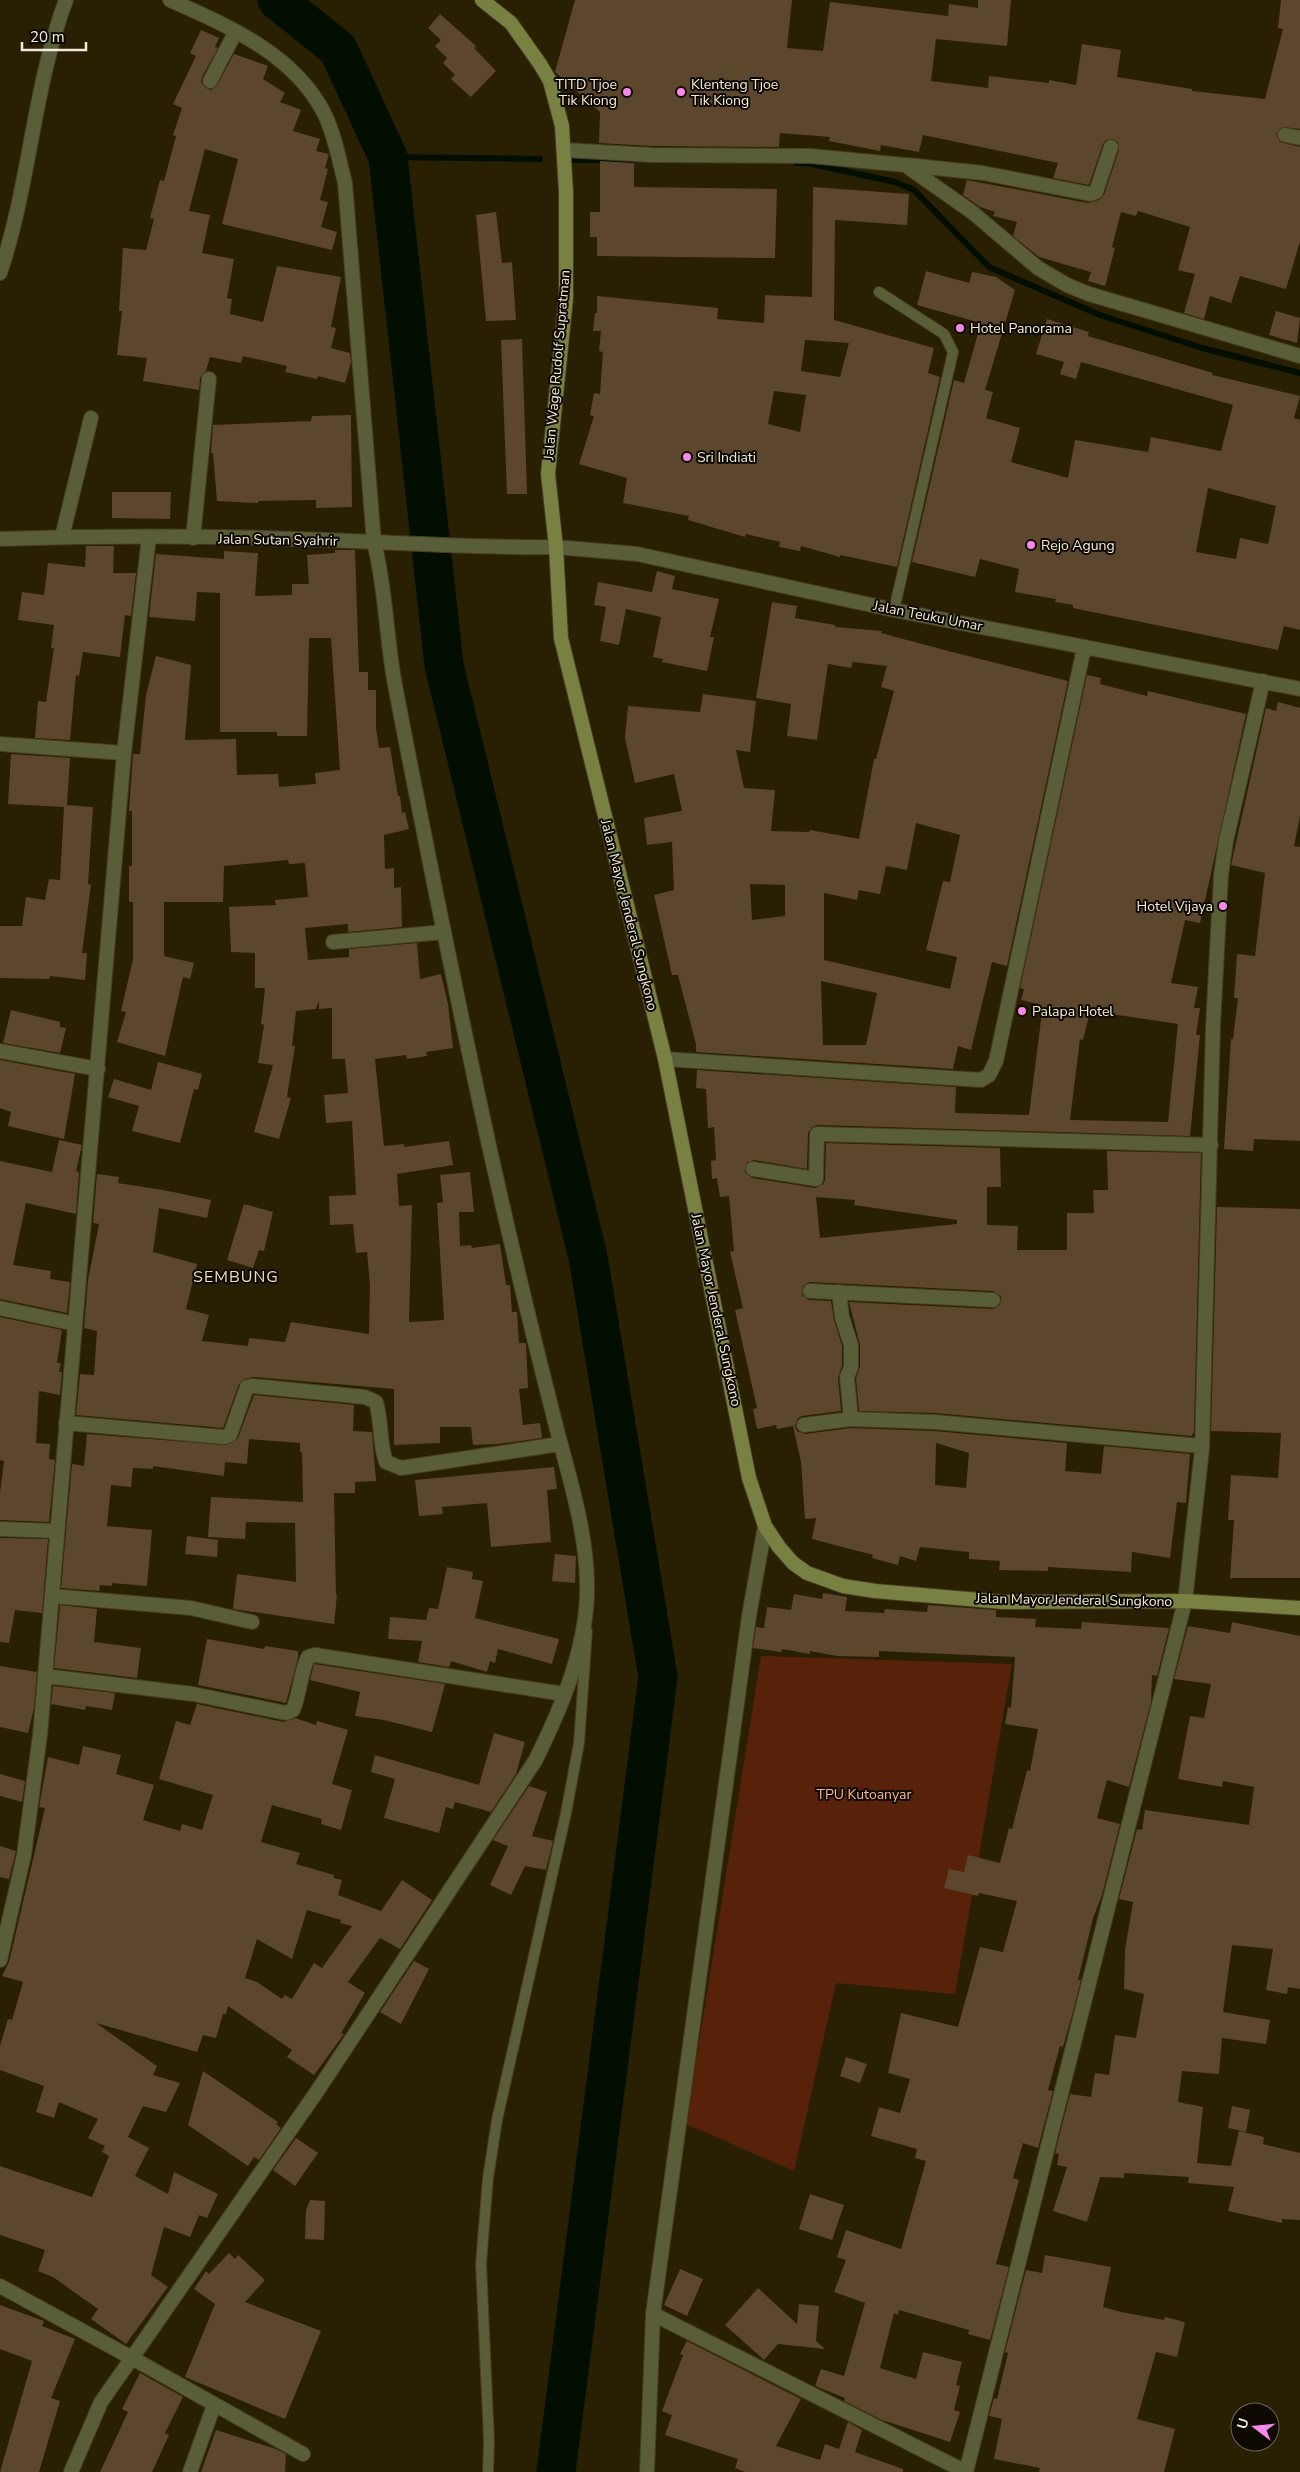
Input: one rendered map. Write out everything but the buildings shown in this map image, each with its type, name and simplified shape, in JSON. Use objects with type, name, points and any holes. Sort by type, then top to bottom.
[{"type":"main road","name":"Jalan Wage Rudolf Supratman","points":[[482,0],[511,24],[550,81],[562,126],[566,298],[548,474],[556,547]]},
{"type":"main road","name":"Jalan Mayor Jenderal Sungkono","points":[[556,547],[561,638],[665,1058],[750,1478],[765,1526],[793,1563],[823,1580],[843,1586],[875,1591],[1003,1602],[1185,1601],[1300,1608]]},
{"type":"street","points":[[0,273],[19,205],[47,60],[66,0]]},
{"type":"street","points":[[71,2472],[101,2402],[318,2090],[535,1761],[552,1728],[564,1694],[587,1609],[587,1564],[577,1514],[519,1280],[444,932],[393,676],[378,542],[345,183],[335,143],[325,115],[312,92],[300,77],[269,52],[170,0]]},
{"type":"street","points":[[210,81],[235,33]]},
{"type":"street","points":[[1286,135],[1300,138]]},
{"type":"street","points":[[564,150],[652,155],[812,156],[964,170],[1090,194],[1096,192],[1100,186],[1111,147]]},
{"type":"street","points":[[906,165],[972,212],[1038,268],[1068,285],[1089,294],[1300,356]]},
{"type":"street","points":[[193,538],[209,379]]},
{"type":"street","points":[[62,537],[90,418]]},
{"type":"street","points":[[0,1960],[24,1855],[35,1777],[124,753],[149,537]]},
{"type":"street","name":"Jalan Sutan Syahrir","points":[[0,539],[149,537],[378,542],[477,547],[556,547]]},
{"type":"street","name":"Jalan Teuku Umar","points":[[556,547],[637,554],[894,610],[1300,689]]},
{"type":"street","points":[[665,1058],[981,1080],[989,1075],[996,1061],[1084,648]]},
{"type":"street","points":[[653,2314],[966,2472],[1185,1601],[1202,1446],[1213,1026],[1223,854],[1263,681]]},
{"type":"street","points":[[0,744],[124,753]]},
{"type":"street","points":[[333,942],[444,932]]},
{"type":"street","points":[[0,1051],[98,1069]]},
{"type":"street","points":[[752,1169],[816,1179],[817,1134],[1211,1145]]},
{"type":"street","points":[[810,1291],[993,1300]]},
{"type":"street","points":[[839,1292],[842,1317],[850,1345],[851,1367],[847,1377],[851,1419]]},
{"type":"street","points":[[0,1308],[74,1324]]},
{"type":"street","points":[[66,1423],[224,1438],[230,1435],[247,1387],[252,1386],[365,1397],[376,1402],[380,1416],[382,1450],[386,1462],[401,1468],[560,1444]]},
{"type":"street","points":[[804,1425],[851,1419],[935,1422],[1202,1446]]},
{"type":"street","points":[[647,2472],[653,2314],[749,1616],[765,1526]]},
{"type":"street","points":[[0,1529],[57,1531]]},
{"type":"street","points":[[52,1596],[191,1608],[252,1622]]},
{"type":"street","points":[[45,1676],[193,1694],[286,1714],[293,1710],[296,1704],[303,1667],[308,1658],[315,1655],[564,1694]]},
{"type":"street","points":[[0,2286],[303,2454]]},
{"type":"street","points":[[190,2472],[214,2405]]},
{"type":"lane","points":[[879,292],[944,334],[952,352],[894,610]]},
{"type":"lane","points":[[488,2472],[489,2442],[481,2264],[488,2178],[497,2120],[562,1832],[578,1752],[587,1651],[587,1609]]},
{"type":"green space","name":"TPU Kutoanyar","points":[[761,1656],[1012,1664],[955,1994],[836,1983],[794,2171],[686,2124]]},
{"type":"waterway","points":[[277,0],[338,49],[388,157],[444,665],[588,1257],[658,1677],[556,2472]]},
{"type":"waterway","points":[[388,157],[540,159]]},
{"type":"waterway","points":[[570,160],[632,160]]},
{"type":"waterway","points":[[797,163],[807,163],[895,182],[914,190],[989,267],[1100,315],[1202,348],[1300,373]]},
{"type":"place","name":"TITD Tjoe Tik Kiong","points":[[627,92]]},
{"type":"place","name":"Klenteng Tjoe Tik Kiong","points":[[681,92]]},
{"type":"place","name":"Hotel Panorama","points":[[960,328]]},
{"type":"place","name":"Sri Indiati","points":[[687,457]]},
{"type":"place","name":"Rejo Agung","points":[[1031,545]]},
{"type":"place","name":"Hotel Vijaya","points":[[1223,906]]},
{"type":"place","name":"Palapa Hotel","points":[[1022,1011]]},
{"type":"district","name":"SEMBUNG","points":[[236,1277]]}]
